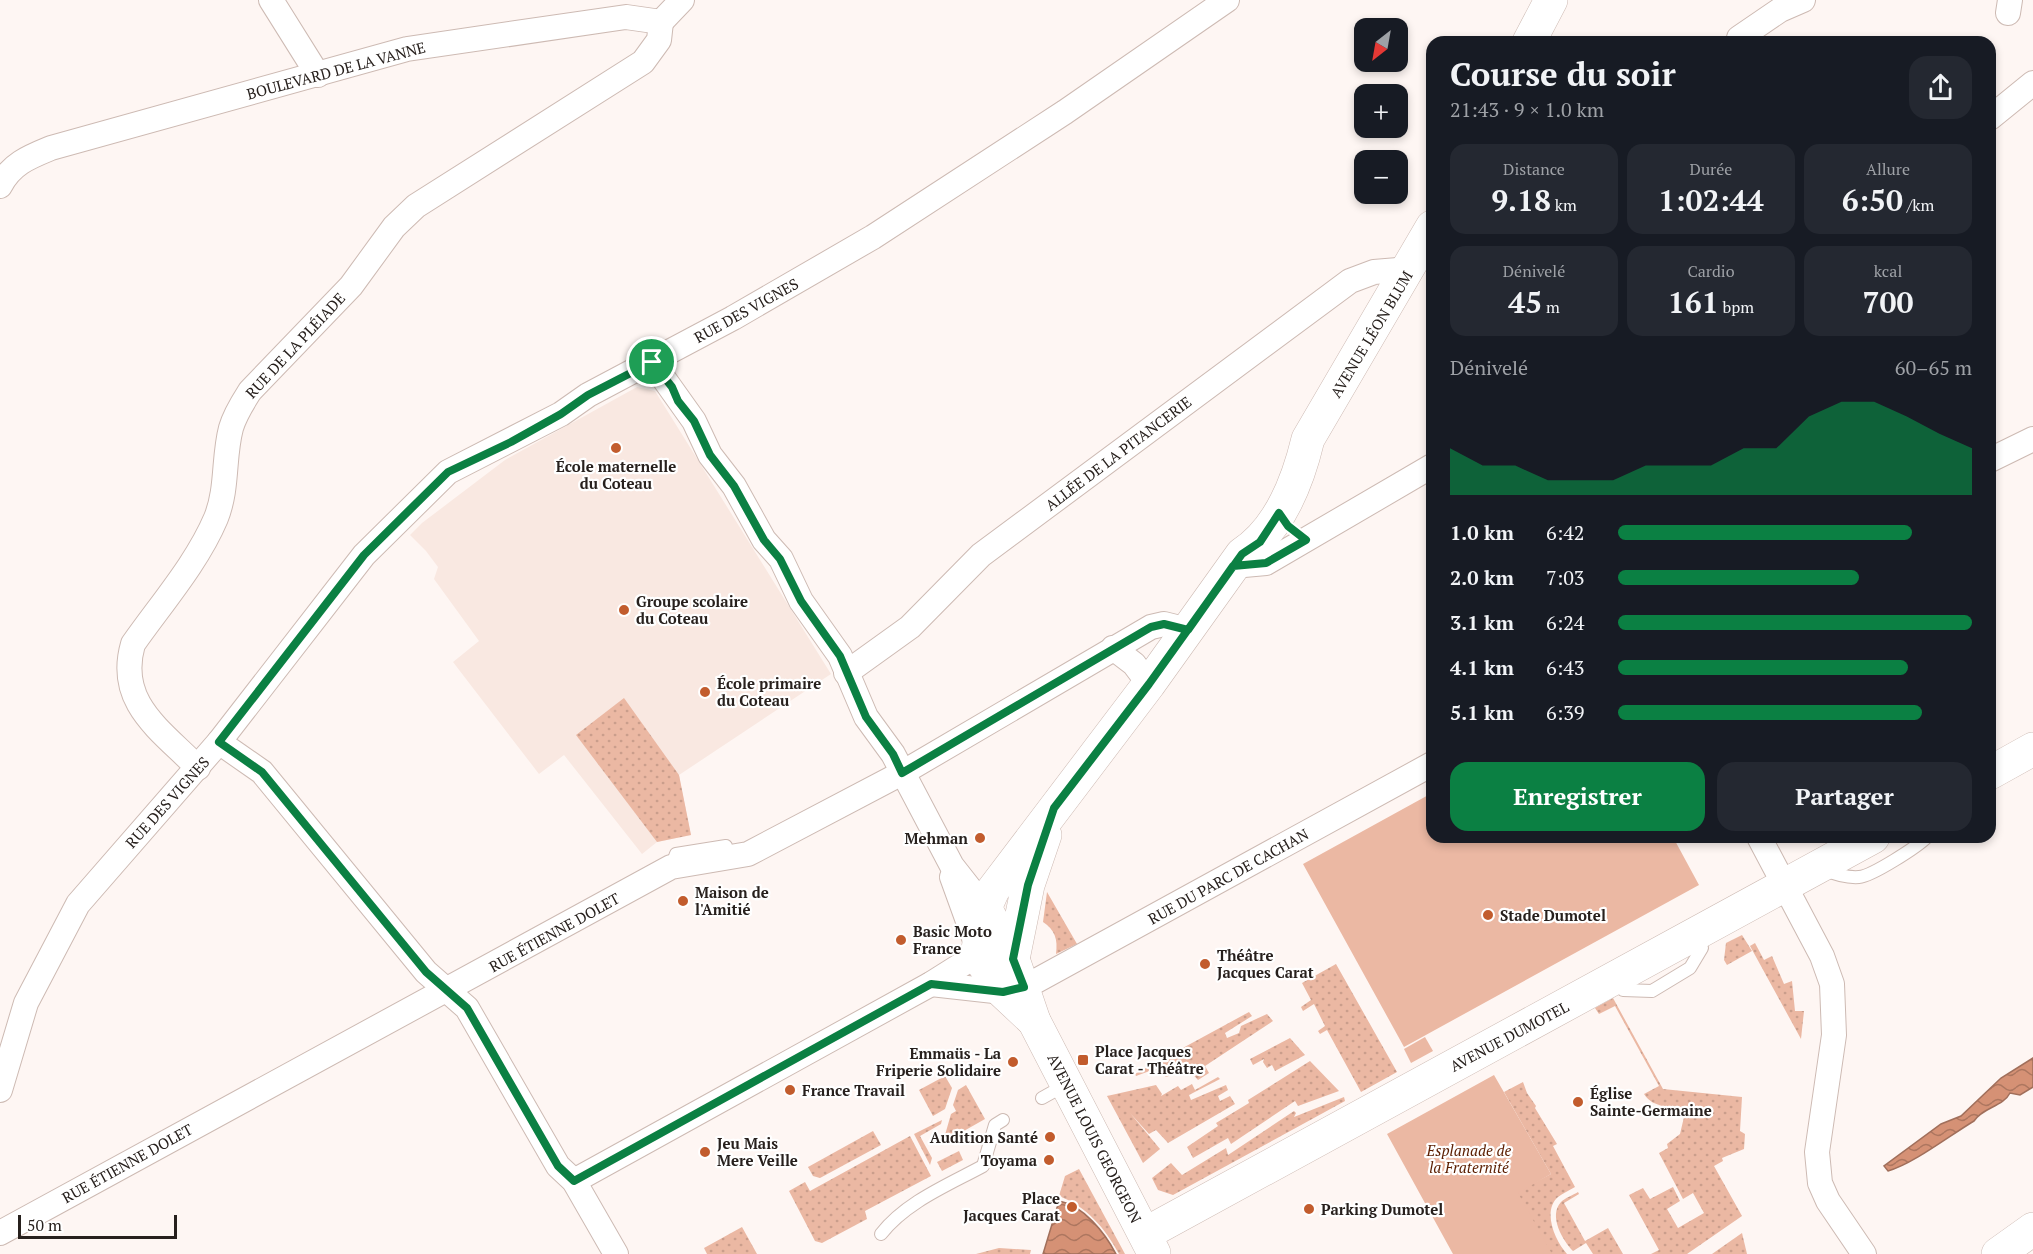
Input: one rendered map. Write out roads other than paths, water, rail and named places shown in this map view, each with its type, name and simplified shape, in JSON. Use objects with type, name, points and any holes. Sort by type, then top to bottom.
[{"type":"main road","points":[[1532,36],[1551,0]]},
{"type":"main road","name":"AVENUE LÉON BLUM","points":[[985,908],[1004,875],[1149,684],[1238,560],[1260,542],[1279,513],[1303,460],[1308,439],[1426,238]]},
{"type":"main road","name":"AVENUE LÉON BLUM","points":[[1238,560],[1242,534],[1247,523],[1290,453],[1308,439]]},
{"type":"main road","points":[[1996,769],[2033,749]]},
{"type":"main road","name":"AVENUE LÉON BLUM","points":[[1014,979],[1028,885],[1054,808]]},
{"type":"main road","name":"AVENUE DUMOTEL","points":[[1150,1244],[1695,935],[1862,843]]},
{"type":"main road","points":[[985,908],[1014,979]]},
{"type":"main road","points":[[977,950],[985,908]]},
{"type":"main road","name":"AVENUE LOUIS GEORGEON","points":[[977,950],[1014,979],[1034,1021],[1054,1091],[1150,1244]]},
{"type":"main road","points":[[1998,1254],[2033,1229]]},
{"type":"street","points":[[271,0],[318,75]]},
{"type":"street","points":[[661,22],[682,0]]},
{"type":"street","name":"RUE DES VIGNES","points":[[0,1090],[26,1003],[78,904],[100,876],[198,768],[364,555],[448,472],[511,442],[561,414],[588,395],[877,243],[1227,0]]},
{"type":"street","points":[[1742,36],[1780,10],[1803,0]]},
{"type":"street","name":"BOULEVARD DE LA VANNE","points":[[0,186],[5,176],[21,161],[51,148],[407,49],[626,17],[661,22]]},
{"type":"street","name":"RUE DE LA PLÉIADE","points":[[198,768],[145,714],[133,696],[127,678],[129,659],[133,644],[200,548],[215,518],[225,489],[231,428],[241,404],[250,391],[351,286],[394,227],[409,213],[643,62],[659,40],[661,22]]},
{"type":"street","points":[[1996,113],[2033,83]]},
{"type":"street","name":"ALLÉE DE LA PITANCERIE","points":[[846,673],[910,627],[981,555],[1350,281],[1374,272],[1410,269]]},
{"type":"street","name":"AVENUE LOUIS GEORGEON","points":[[652,362],[694,421],[710,455],[734,486],[764,540],[780,559],[797,594],[840,656],[866,717],[893,754],[952,866],[985,908]]},
{"type":"street","points":[[1996,457],[2033,439]]},
{"type":"street","points":[[1238,560],[1266,563],[1426,470]]},
{"type":"street","points":[[1279,513],[1288,526],[1306,540]]},
{"type":"street","name":"RUE ÉTIENNE DOLET","points":[[0,1233],[671,867],[748,854],[902,773],[1151,627],[1164,624],[1188,630]]},
{"type":"street","points":[[1113,648],[1134,664],[1149,684]]},
{"type":"street","points":[[219,742],[262,772],[426,972],[467,1008],[558,1166],[574,1181],[616,1254]]},
{"type":"street","name":"RUE DU PARC DE CACHAN","points":[[1014,979],[1426,767]]},
{"type":"street","points":[[1762,843],[1822,956],[1832,984],[1834,1035],[1817,1152],[1820,1183],[1828,1200],[1864,1254]]},
{"type":"street","points":[[952,866],[978,873],[1004,875]]},
{"type":"street","name":"AVENUE LOUIS GEORGEON","points":[[952,866],[953,883],[977,950]]},
{"type":"street","points":[[574,1181],[931,984],[977,950]]},
{"type":"street","points":[[931,984],[1014,979]]},
{"type":"lane","points":[[1819,867],[1836,875],[1861,878],[1920,843]]},
{"type":"lane","points":[[1623,990],[1652,991],[1690,968],[1702,948],[1695,935]]},
{"type":"lane","points":[[881,1234],[900,1214],[983,1166],[995,1125],[1003,1120]]},
{"type":"water","points":[[2033,1058],[2033,1087],[2020,1095],[2010,1093],[2007,1098],[1982,1113],[1974,1121],[1908,1162],[1888,1171],[1884,1166],[1941,1124],[1961,1116],[2001,1078]]},
{"type":"water","points":[[1059,1201],[1085,1214],[1106,1237],[1116,1254],[1043,1254]]},
{"type":"place","name":"École maternelle du Coteau","points":[[616,448]]},
{"type":"place","name":"Groupe scolaire du Coteau","points":[[624,610]]},
{"type":"place","name":"École primaire du Coteau","points":[[705,692]]},
{"type":"place","name":"Mehman","points":[[980,838]]},
{"type":"place","name":"Maison de l'Amitié","points":[[683,901]]},
{"type":"place","name":"Stade Dumotel","points":[[1488,915]]},
{"type":"place","name":"Basic Moto France","points":[[901,940]]},
{"type":"place","name":"Théâtre Jacques Carat","points":[[1205,964]]},
{"type":"place","name":"Place Jacques Carat - Théâtre","points":[[1083,1060]]},
{"type":"place","name":"Emmaüs - La Friperie Solidaire","points":[[1013,1062]]},
{"type":"place","name":"France Travail","points":[[790,1090]]},
{"type":"place","name":"Église Sainte-Germaine","points":[[1578,1102]]},
{"type":"place","name":"Audition Santé","points":[[1050,1137]]},
{"type":"place","name":"Jeu Mais Mere Veille","points":[[705,1152]]},
{"type":"place","name":"Toyama","points":[[1049,1160]]},
{"type":"place","name":"Place Jacques Carat","points":[[1072,1207]]},
{"type":"place","name":"Parking Dumotel","points":[[1309,1209]]},
{"type":"park label","name":"Esplanade de la Fraternité","points":[[1469,1158]]}]
